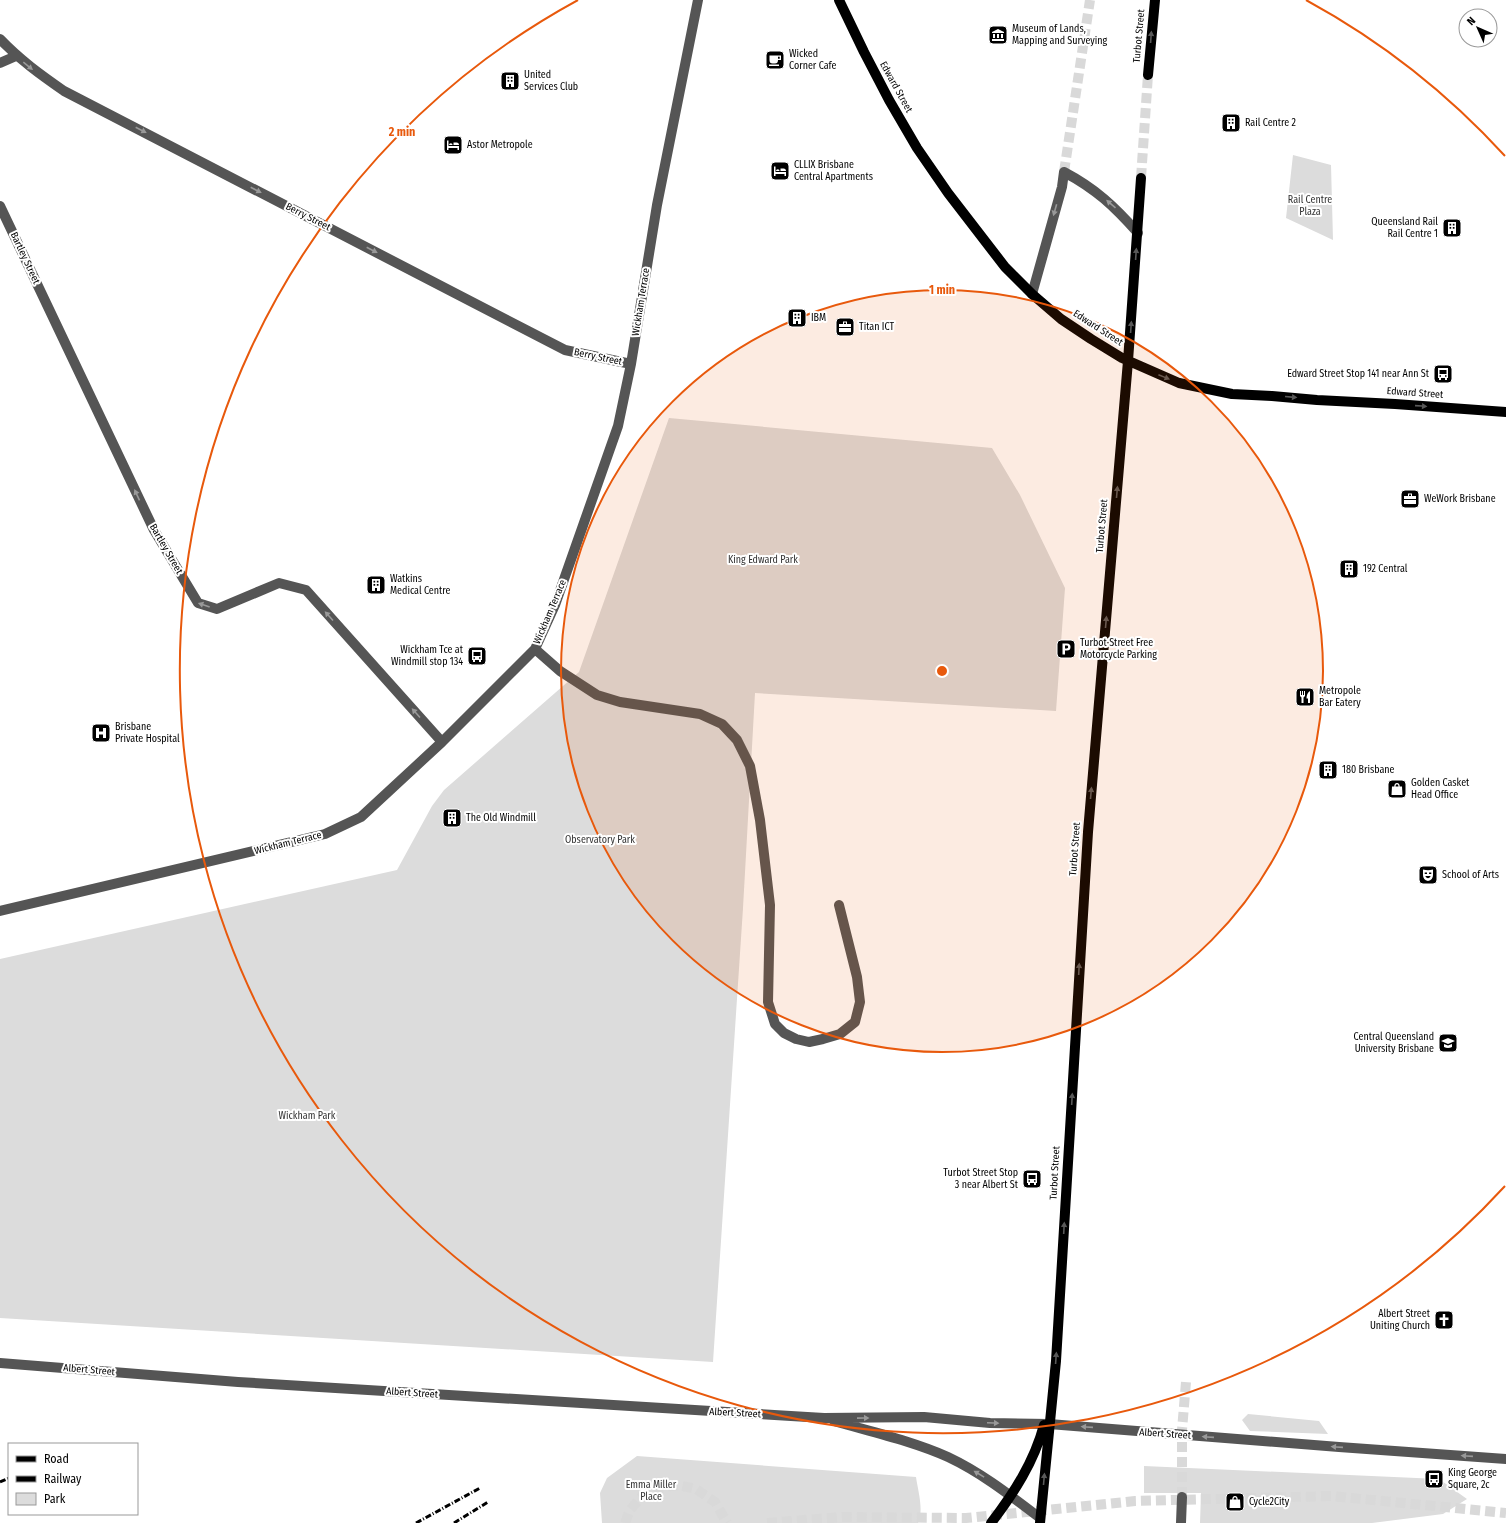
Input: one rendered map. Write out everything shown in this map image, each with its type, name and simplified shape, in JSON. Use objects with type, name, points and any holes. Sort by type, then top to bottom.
[{"type":"main road","name":"Edward Street","points":[[839,0],[885,93],[917,148],[948,193],[981,238],[1005,267],[1032,294],[1061,319],[1085,336],[1128,361],[1154,373],[1188,386],[1232,394],[1506,412]]},
{"type":"main road","name":"Turbot Street","points":[[1148,75],[1155,0]]},
{"type":"main road","name":"Turbot Street","points":[[1040,1521],[1047,1424],[1056,1361],[1088,832],[1128,361],[1141,178]]},
{"type":"main road","points":[[991,1523],[1012,1496],[1032,1459],[1047,1424]]},
{"type":"street","name":"Wickham Terrace","points":[[0,911],[324,834],[361,817],[442,742],[535,649],[555,606],[618,426],[631,364],[657,205],[698,0]]},
{"type":"street","name":"Berry Street","points":[[0,39],[16,56],[34,71],[64,91],[565,350],[631,364]]},
{"type":"street","points":[[0,63],[16,56]]},
{"type":"street","points":[[1032,294],[1062,187],[1064,172],[1097,192],[1119,211],[1138,233]]},
{"type":"street","name":"Bartley Street","points":[[0,206],[154,530],[198,603],[217,609],[279,583],[306,590],[442,742]]},
{"type":"street","points":[[535,649],[560,671],[597,695],[620,702],[700,714],[722,724],[737,740],[750,766],[760,820],[770,905],[768,1002],[775,1024],[784,1033],[796,1039],[809,1042],[824,1039],[840,1034],[855,1022],[860,1002],[857,977],[839,905]]},
{"type":"street","name":"Albert Street","points":[[0,1363],[238,1382],[824,1418],[924,1417],[990,1423],[1047,1424],[1506,1459]]},
{"type":"street","name":"Albert Street","points":[[824,1418],[944,1455],[979,1474],[1012,1496],[1040,1521]]},
{"type":"street","points":[[1181,1523],[1182,1497]]},
{"type":"green space","name":"Rail Centre Plaza","points":[[1293,155],[1331,165],[1333,240],[1286,218]]},
{"type":"green space","points":[[669,418],[992,448],[1020,495],[1065,588],[1056,711],[755,693],[743,908],[713,1362],[0,1318],[0,959],[397,870],[432,806],[444,790],[579,672]]},
{"type":"green space","points":[[1248,1414],[1319,1421],[1328,1434],[1250,1431],[1242,1420]]},
{"type":"green space","name":"Emma Miller Place","points":[[637,1456],[916,1477],[920,1500],[920,1518],[918,1523],[602,1523],[600,1493],[607,1478]]},
{"type":"green space","points":[[1144,1466],[1439,1479],[1467,1499],[1443,1514],[1372,1523],[1200,1523],[1201,1493],[1144,1493]]},
{"type":"tunnel","points":[[1064,172],[1090,0]]},
{"type":"tunnel","points":[[1141,178],[1148,75]]},
{"type":"tunnel","points":[[1182,1497],[1182,1430],[1186,1382]]},
{"type":"tunnel","points":[[625,1523],[630,1510],[642,1496],[659,1488],[678,1485],[696,1489],[715,1502],[727,1523]]},
{"type":"tunnel","points":[[767,1523],[843,1517],[966,1518],[1135,1501],[1331,1496],[1506,1513]]},
{"type":"railway","points":[[0,1482],[8,1478]]},
{"type":"railway","points":[[416,1523],[480,1488]]},
{"type":"railway","points":[[454,1523],[488,1502]]},
{"type":"place","name":"Museum of Lands, Mapping and Surveying","points":[[998,35]]},
{"type":"place","name":"Wicked Corner Cafe","points":[[775,60]]},
{"type":"place","name":"United Services Club","points":[[510,81]]},
{"type":"place","name":"Rail Centre 2","points":[[1231,123]]},
{"type":"place","name":"Astor Metropole","points":[[453,145]]},
{"type":"place","name":"CLLIX Brisbane Central Apartments","points":[[780,171]]},
{"type":"place","name":"Queensland Rail Rail Centre 1","points":[[1452,228]]},
{"type":"place","name":"IBM","points":[[797,318]]},
{"type":"place","name":"Titan ICT","points":[[845,327]]},
{"type":"place","name":"Edward Street Stop 141 near Ann St","points":[[1443,374]]},
{"type":"place","name":"WeWork Brisbane","points":[[1410,499]]},
{"type":"place","name":"192 Central","points":[[1349,569]]},
{"type":"place","name":"Watkins Medical Centre","points":[[376,585]]},
{"type":"place","name":"Turbot Street Free Motorcycle Parking","points":[[1066,649]]},
{"type":"place","name":"Wickham Tce at Windmill stop 134","points":[[477,656]]},
{"type":"place","name":"Metropole Bar Eatery","points":[[1305,697]]},
{"type":"place","name":"Brisbane Private Hospital","points":[[101,733]]},
{"type":"place","name":"180 Brisbane","points":[[1328,770]]},
{"type":"place","name":"Golden Casket Head Office","points":[[1397,789]]},
{"type":"place","name":"The Old Windmill","points":[[452,818]]},
{"type":"place","name":"School of Arts","points":[[1428,875]]},
{"type":"place","name":"Central Queensland University Brisbane","points":[[1448,1043]]},
{"type":"place","name":"Turbot Street Stop 3 near Albert St","points":[[1032,1179]]},
{"type":"place","name":"Albert Street Uniting Church","points":[[1444,1320]]},
{"type":"place","name":"King George Square, 2c","points":[[1434,1479]]},
{"type":"place","name":"Cycle2City","points":[[1235,1502]]},
{"type":"park label","name":"King Edward Park","points":[[763,560]]},
{"type":"park label","name":"Observatory Park","points":[[600,840]]},
{"type":"park label","name":"Wickham Park","points":[[307,1116]]}]
